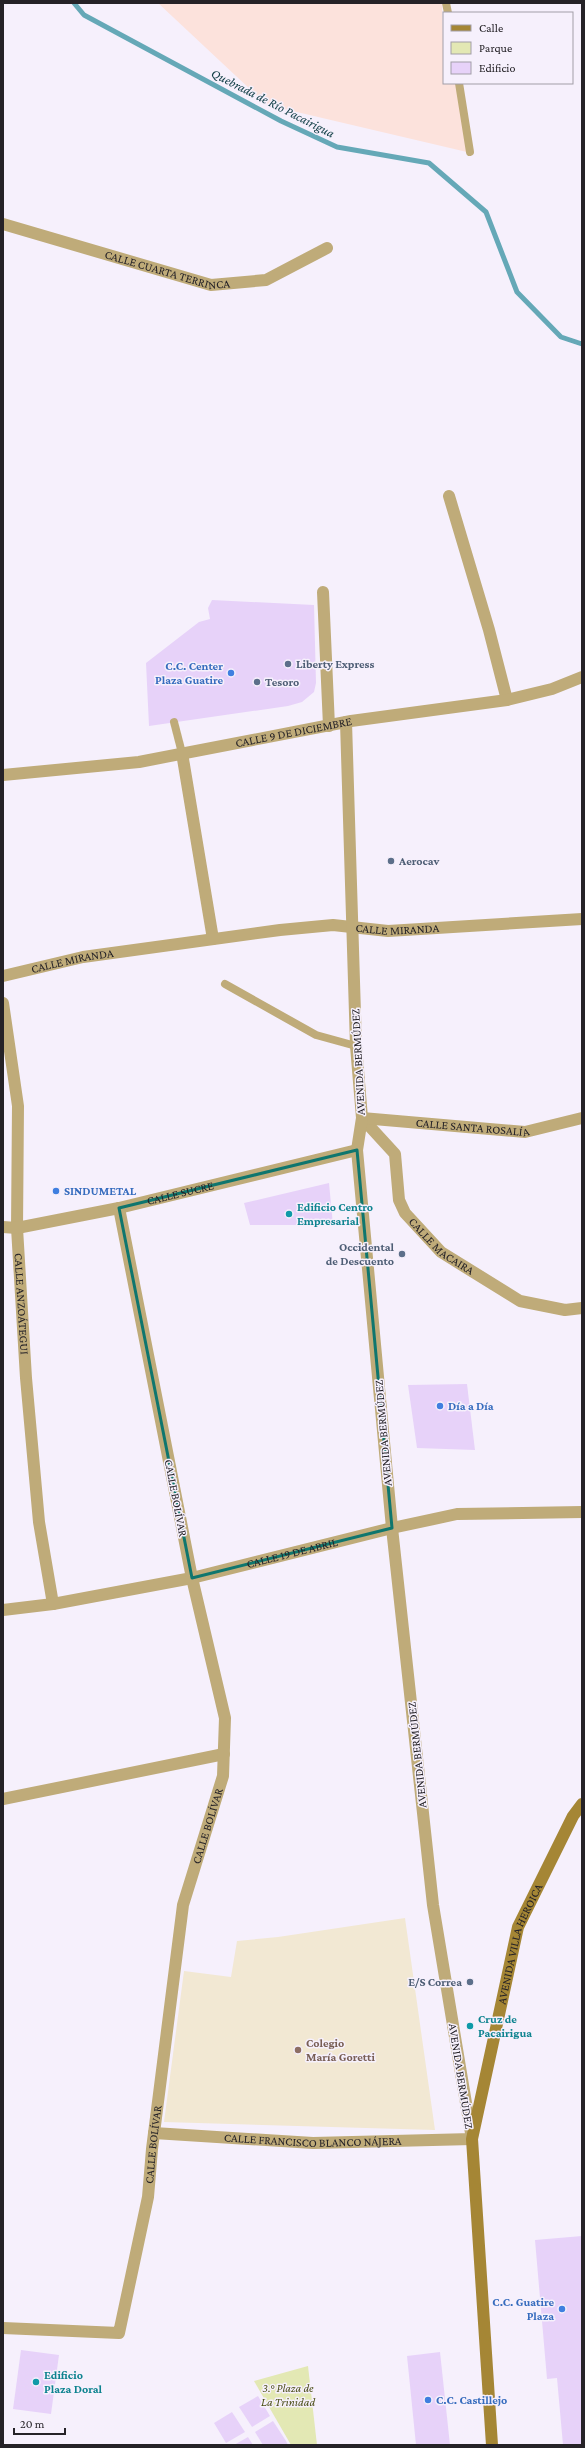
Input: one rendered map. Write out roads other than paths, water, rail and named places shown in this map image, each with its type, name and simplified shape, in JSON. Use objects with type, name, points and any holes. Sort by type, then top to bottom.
[{"type":"main road","name":"AVENIDA VILLA HEROICA","points":[[492,2445],[472,2139],[518,1927],[573,1816],[582,1804]]},
{"type":"street","name":"CALLE CUARTA TERRINCA","points":[[3,224],[210,285],[266,280],[327,248]]},
{"type":"street","points":[[448,496],[489,630],[507,700]]},
{"type":"street","points":[[323,592],[329,726]]},
{"type":"street","name":"CALLE 9 DE DICIEMBRE","points":[[3,775],[138,762],[346,722],[507,700],[552,689],[582,677]]},
{"type":"street","name":"AVENIDA BERMÚDEZ","points":[[346,722],[354,927],[356,1046],[362,1118],[357,1150],[392,1528],[433,1905],[472,2139]]},
{"type":"street","points":[[182,754],[213,939]]},
{"type":"street","name":"CALLE MIRANDA","points":[[3,976],[83,957],[213,939],[325,926],[354,927],[388,931],[582,919]]},
{"type":"street","name":"CALLE ANZOÁTEGUI","points":[[3,1003],[18,1106],[17,1228],[39,1522],[53,1604]]},
{"type":"street","name":"CALLE SANTA ROSALÍA","points":[[362,1118],[525,1132],[582,1118]]},
{"type":"street","name":"CALLE MACAIRA","points":[[362,1118],[395,1154],[399,1200],[405,1213],[441,1252],[520,1301],[566,1310],[582,1308]]},
{"type":"street","name":"CALLE SUCRE","points":[[3,1227],[17,1228],[119,1208],[357,1150]]},
{"type":"street","name":"CALLE BOLÍVAR","points":[[3,2328],[119,2333],[148,2197],[154,2132],[183,1905],[223,1776],[225,1718],[192,1578],[119,1208]]},
{"type":"street","name":"CALLE 19 DE ABRIL","points":[[3,1610],[53,1604],[192,1578],[392,1528],[457,1514],[582,1512]]},
{"type":"street","points":[[3,1799],[224,1754]]},
{"type":"street","name":"CALLE FRANCISCO BLANCO NÁJERA","points":[[154,2132],[313,2143],[472,2139]]},
{"type":"lane","points":[[459,84],[470,152]]},
{"type":"lane","points":[[174,722],[182,754]]},
{"type":"lane","points":[[225,984],[316,1035],[356,1046]]},
{"type":"waterway","name":"Quebrada de Río Pacairigua","points":[[74,3],[84,15],[281,121],[337,147],[429,163],[486,212],[517,292],[561,337],[582,344]]},
{"type":"place","name":"Liberty Express","points":[[288,664]]},
{"type":"place","name":"C.C. Center Plaza Guatire","points":[[231,673]]},
{"type":"place","name":"Tesoro","points":[[257,682]]},
{"type":"place","name":"Aerocav","points":[[391,861]]},
{"type":"place","name":"SINDUMETAL","points":[[56,1191]]},
{"type":"place","name":"Edificio Centro Empresarial","points":[[289,1214]]},
{"type":"place","name":"Occidental de Descuento","points":[[402,1254]]},
{"type":"place","name":"Día a Día","points":[[440,1406]]},
{"type":"place","name":"E/S Correa","points":[[470,1982]]},
{"type":"place","name":"Cruz de Pacairigua","points":[[470,2026]]},
{"type":"place","name":"Colegio María Goretti","points":[[298,2050]]},
{"type":"place","name":"C.C. Guatire Plaza","points":[[562,2309]]},
{"type":"place","name":"Edificio Plaza Doral","points":[[36,2382]]},
{"type":"place","name":"C.C. Castillejo","points":[[428,2400]]},
{"type":"park label","name":"3.° Plaza de La Trinidad","points":[[288,2395]]}]
